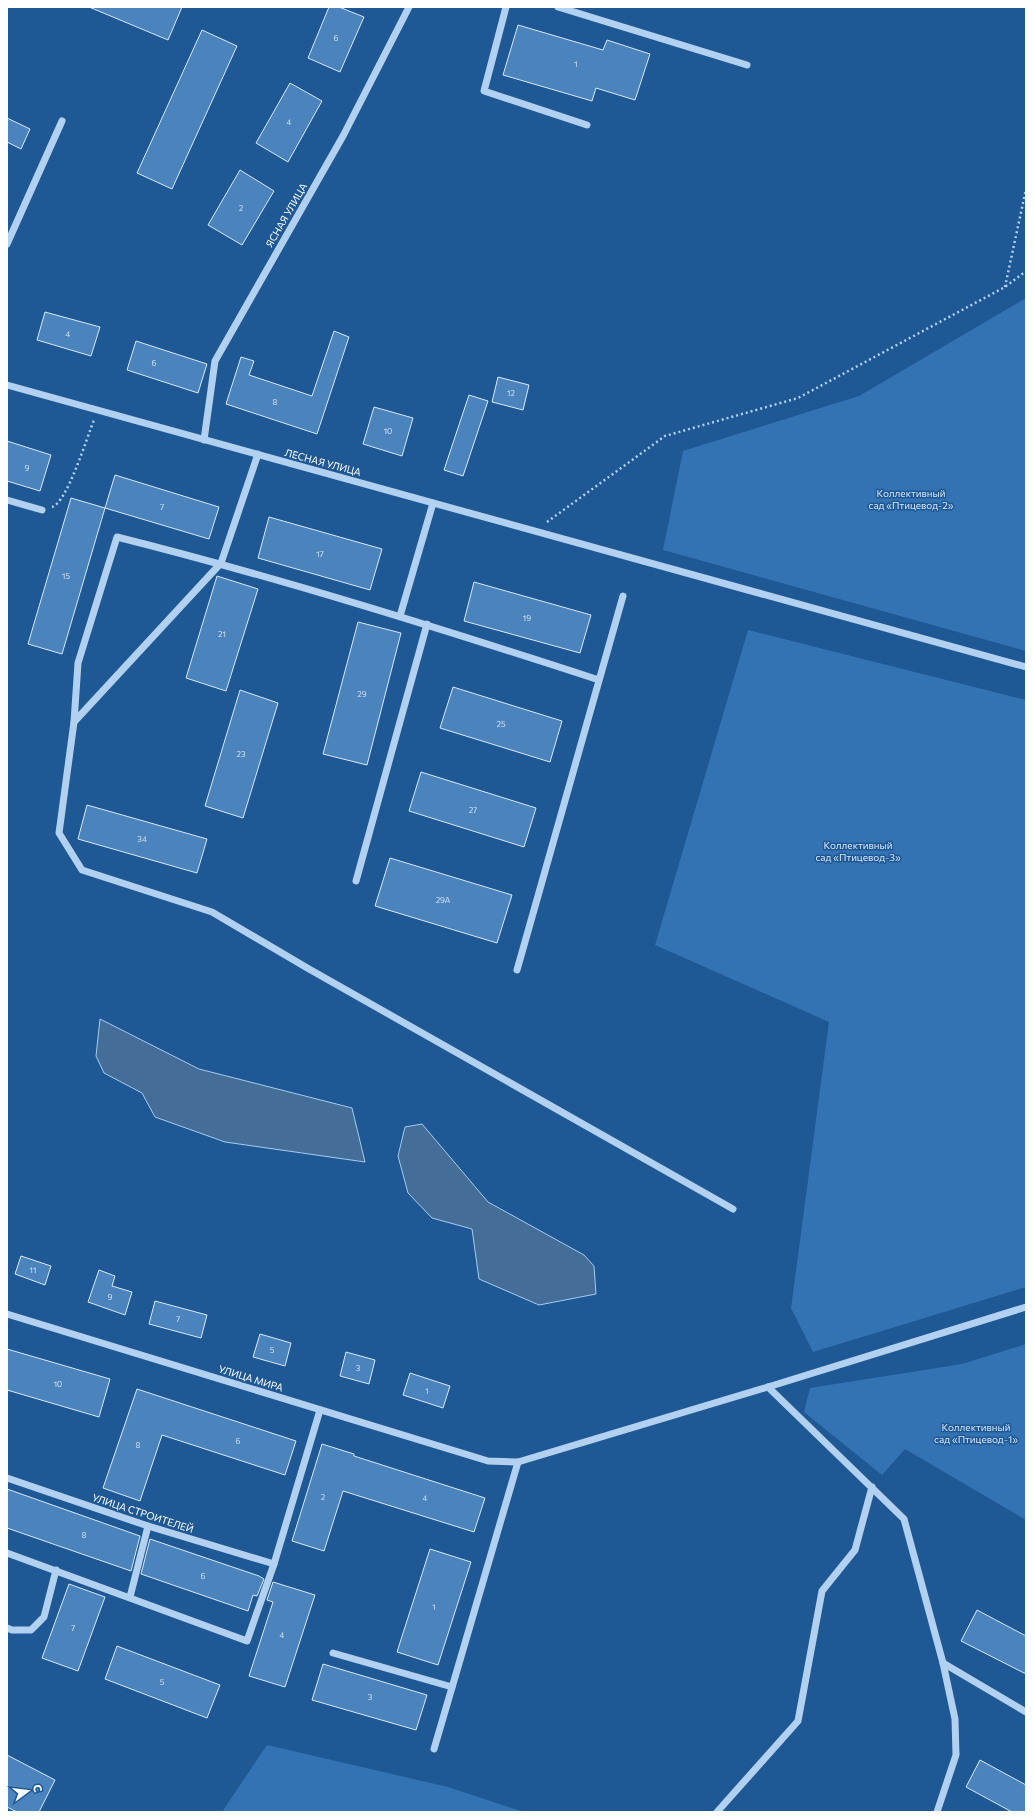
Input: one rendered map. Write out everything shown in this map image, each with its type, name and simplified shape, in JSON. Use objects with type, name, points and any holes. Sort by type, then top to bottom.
[{"type":"street","name":"ЯСНАЯ УЛИЦА","points":[[204,440],[215,361],[343,136],[409,7]]},
{"type":"street","points":[[506,7],[484,90],[587,125]]},
{"type":"street","points":[[558,7],[747,65]]},
{"type":"street","points":[[7,244],[62,121]]},
{"type":"street","name":"ЛЕСНАЯ УЛИЦА","points":[[7,385],[1026,667]]},
{"type":"street","points":[[74,722],[221,563],[258,454]]},
{"type":"street","points":[[7,500],[42,510]]},
{"type":"street","points":[[400,616],[433,503]]},
{"type":"street","points":[[599,680],[427,624],[221,563],[117,537],[78,664],[74,722],[59,833],[82,870],[212,912],[309,969],[733,1209]]},
{"type":"street","points":[[517,970],[623,596]]},
{"type":"street","points":[[356,881],[427,624]]},
{"type":"street","name":"УЛИЦА МИРА","points":[[7,1314],[488,1461],[518,1462],[768,1387],[1026,1307]]},
{"type":"street","points":[[768,1387],[904,1519],[943,1663],[955,1718],[956,1755],[937,1812]]},
{"type":"street","points":[[7,1553],[247,1641],[274,1564],[320,1410]]},
{"type":"street","points":[[434,1749],[518,1462]]},
{"type":"street","name":"УЛИЦА СТРОИТЕЛЕЙ","points":[[7,1478],[148,1526],[274,1564]]},
{"type":"street","points":[[717,1812],[798,1721],[822,1591],[855,1550],[872,1487]]},
{"type":"street","points":[[130,1597],[148,1526]]},
{"type":"street","points":[[7,1628],[12,1630],[30,1630],[44,1617],[56,1570]]},
{"type":"street","points":[[333,1653],[452,1687]]},
{"type":"street","points":[[943,1663],[1026,1712]]},
{"type":"path","points":[[1005,288],[1026,189]]},
{"type":"path","points":[[534,531],[664,436],[798,398],[1005,288],[1026,271]]},
{"type":"path","points":[[42,510],[56,506],[67,491],[97,410]]},
{"type":"green space","name":"Коллективный сад «Птицевод-2»","points":[[1026,298],[1026,651],[663,550],[683,451],[859,396]]},
{"type":"green space","name":"Коллективный сад «Птицевод-3»","points":[[748,630],[1026,700],[1026,1287],[813,1352],[791,1308],[829,1022],[655,945]]},
{"type":"green space","name":"Коллективный сад «Птицевод-1»","points":[[1026,1344],[1026,1520],[905,1449],[882,1475],[804,1412],[810,1388],[962,1364]]},
{"type":"green space","points":[[267,1745],[448,1787],[524,1812],[222,1812]]},
{"type":"shaded area","points":[[100,1019],[199,1069],[352,1108],[365,1162],[225,1142],[155,1117],[142,1093],[104,1073],[96,1056]]},
{"type":"shaded area","points":[[422,1124],[488,1202],[584,1255],[594,1266],[596,1294],[539,1305],[479,1279],[472,1229],[432,1218],[408,1193],[398,1156],[405,1127]]},
{"type":"building","points":[[89,7],[182,7],[168,40]]},
{"type":"building","points":[[329,7],[339,7],[364,17],[340,72],[308,58]]},
{"type":"building","points":[[518,25],[603,50],[607,40],[650,54],[635,100],[596,88],[592,101],[503,75]]},
{"type":"building","points":[[202,30],[237,46],[172,189],[137,173]]},
{"type":"building","points":[[290,83],[322,101],[288,162],[256,143]]},
{"type":"building","points":[[7,118],[30,129],[21,149],[7,142]]},
{"type":"building","points":[[240,170],[274,191],[242,245],[208,225]]},
{"type":"building","points":[[45,312],[100,327],[91,356],[37,340]]},
{"type":"building","points":[[334,331],[349,337],[317,434],[226,404],[241,357],[254,361],[249,375],[312,396]]},
{"type":"building","points":[[136,341],[207,364],[198,393],[127,370]]},
{"type":"building","points":[[498,377],[529,385],[523,410],[492,402]]},
{"type":"building","points":[[469,395],[488,401],[463,476],[444,470]]},
{"type":"building","points":[[374,407],[413,418],[402,456],[363,444]]},
{"type":"building","points":[[7,441],[51,455],[40,491],[7,481]]},
{"type":"building","points":[[115,475],[219,507],[209,539],[105,508]]},
{"type":"building","points":[[71,498],[105,508],[62,654],[28,644]]},
{"type":"building","points":[[269,517],[382,549],[370,590],[258,558]]},
{"type":"building","points":[[217,576],[258,589],[226,691],[186,678]]},
{"type":"building","points":[[474,582],[591,615],[580,653],[464,621]]},
{"type":"building","points":[[358,622],[401,633],[367,765],[323,754]]},
{"type":"building","points":[[453,687],[562,721],[550,762],[440,728]]},
{"type":"building","points":[[240,690],[278,703],[243,818],[205,806]]},
{"type":"building","points":[[421,772],[536,808],[524,847],[409,811]]},
{"type":"building","points":[[87,805],[207,839],[197,873],[78,839]]},
{"type":"building","points":[[390,858],[512,895],[497,943],[375,906]]},
{"type":"building","points":[[21,1256],[51,1266],[45,1285],[15,1274]]},
{"type":"building","points":[[99,1270],[115,1276],[112,1286],[132,1292],[125,1315],[88,1302]]},
{"type":"building","points":[[155,1301],[207,1315],[201,1338],[149,1324]]},
{"type":"building","points":[[260,1334],[291,1343],[285,1366],[253,1357]]},
{"type":"building","points":[[7,1349],[110,1379],[99,1417],[7,1390]]},
{"type":"building","points":[[346,1352],[375,1360],[369,1384],[340,1376]]},
{"type":"building","points":[[410,1373],[450,1386],[443,1408],[403,1395]]},
{"type":"building","points":[[137,1389],[296,1441],[285,1475],[162,1435],[140,1501],[103,1488]]},
{"type":"building","points":[[322,1444],[354,1454],[354,1456],[485,1498],[474,1532],[343,1491],[324,1551],[292,1541]]},
{"type":"building","points":[[7,1489],[140,1536],[131,1571],[7,1528]]},
{"type":"building","points":[[150,1539],[264,1579],[257,1596],[253,1595],[248,1611],[141,1574]]},
{"type":"building","points":[[430,1549],[471,1562],[438,1665],[397,1652]]},
{"type":"building","points":[[273,1582],[315,1595],[285,1687],[249,1676],[273,1602],[267,1600]]},
{"type":"building","points":[[69,1584],[105,1597],[78,1671],[42,1658]]},
{"type":"building","points":[[977,1610],[1026,1636],[1026,1674],[961,1641]]},
{"type":"building","points":[[117,1646],[220,1685],[207,1718],[105,1679]]},
{"type":"building","points":[[323,1664],[427,1695],[416,1730],[312,1700]]},
{"type":"building","points":[[7,1755],[55,1780],[39,1812],[17,1812],[7,1807]]},
{"type":"building","points":[[980,1760],[1026,1785],[1026,1812],[1012,1812],[966,1787]]}]
